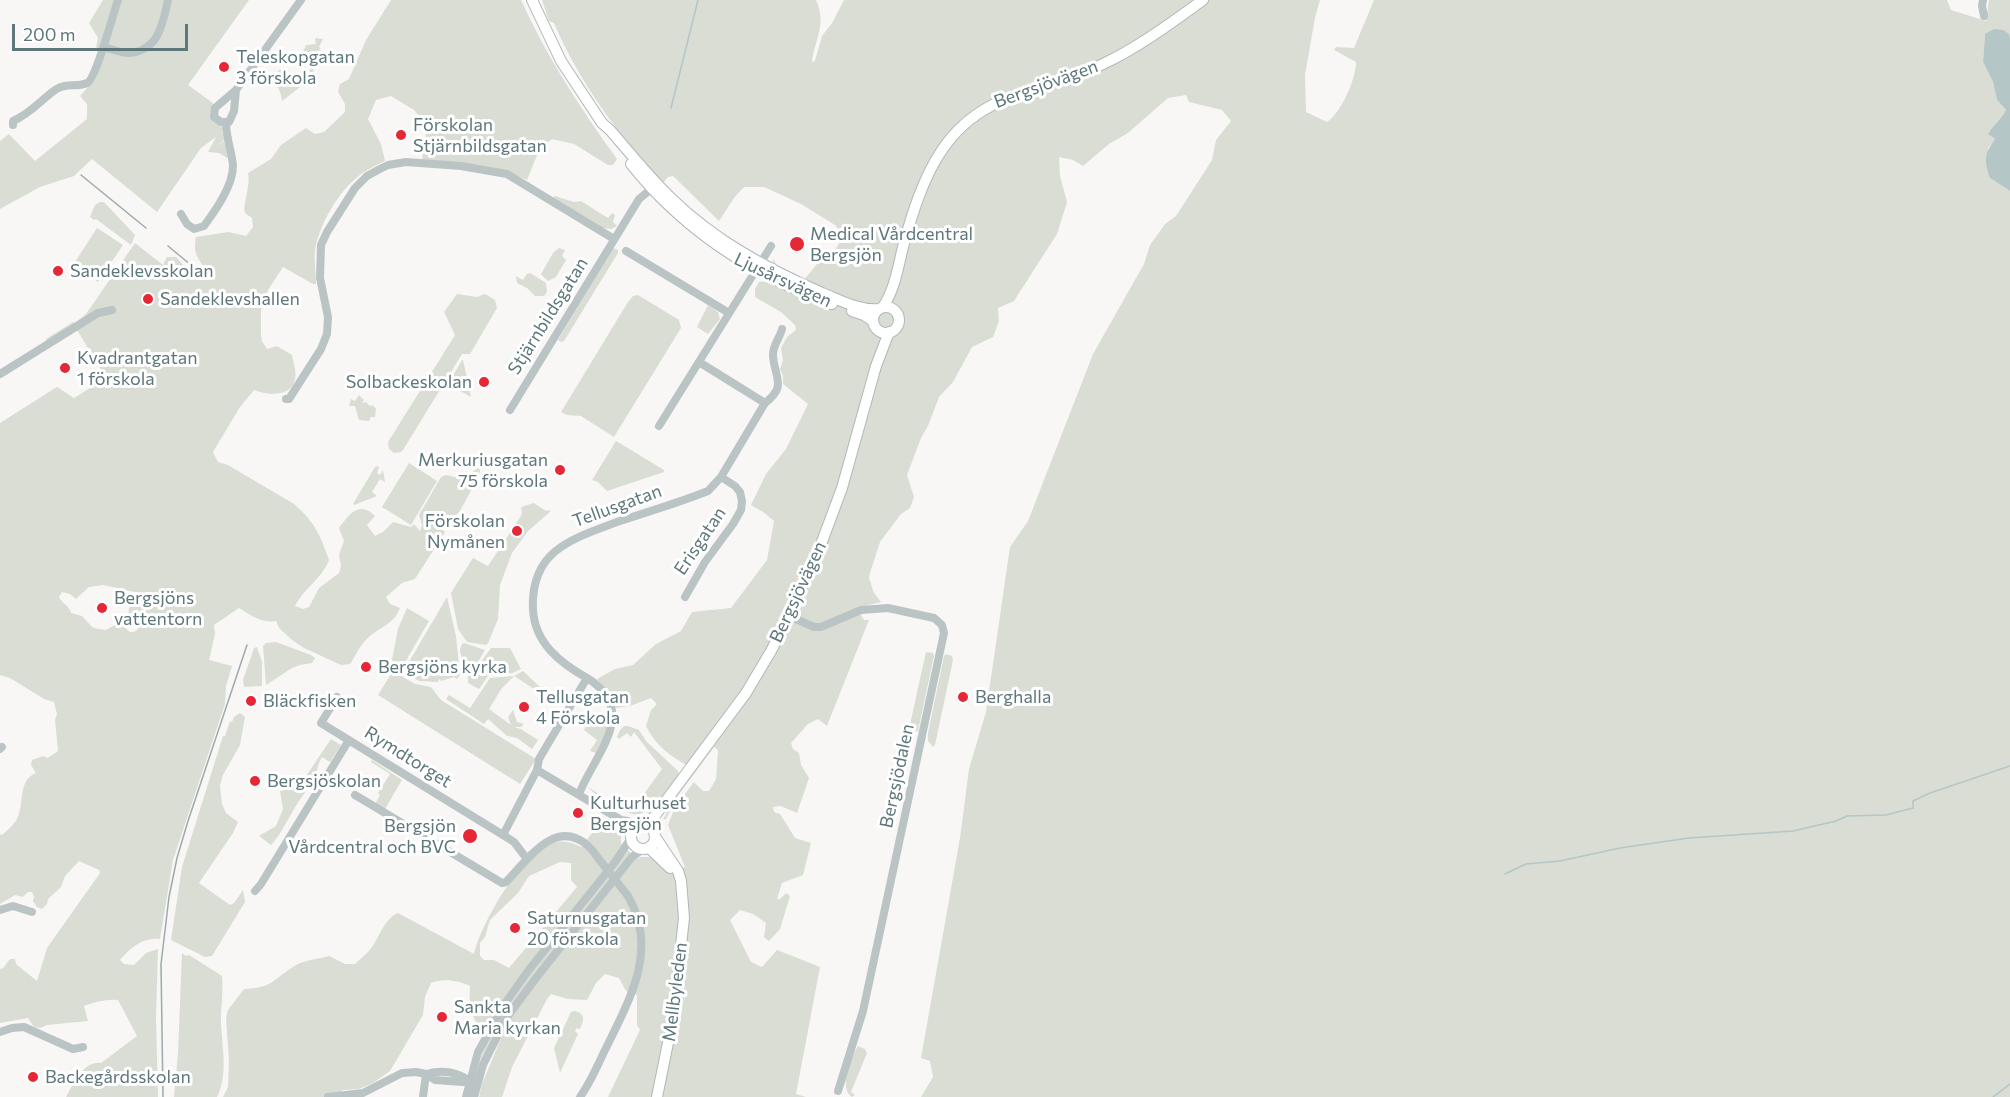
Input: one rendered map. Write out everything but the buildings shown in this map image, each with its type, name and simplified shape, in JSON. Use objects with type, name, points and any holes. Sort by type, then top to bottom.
[{"type":"main road","name":"Ljusårsvägen","points":[[531,0],[561,61],[602,123],[654,186],[699,234],[731,256],[758,267],[837,299],[865,308],[881,308]]},
{"type":"main road","name":"Bergsjövägen","points":[[876,366],[878,350],[874,314],[881,308],[891,290],[913,215],[929,175],[942,150],[967,121],[1002,99],[1081,73],[1118,57],[1203,0]]},
{"type":"main road","name":"Bergsjövägen","points":[[636,831],[654,817],[754,682],[789,616],[820,547],[842,488],[876,366],[889,332],[898,325],[896,298],[898,266]]},
{"type":"main road","name":"Ljusårsvägen","points":[[758,267],[804,293],[864,315],[875,325]]},
{"type":"main road","points":[[881,308],[890,307],[896,311]]},
{"type":"main road","points":[[875,325],[882,332],[889,332]]},
{"type":"main road","name":"Bergsjövägen","points":[[646,849],[654,844],[671,794]]},
{"type":"main road","points":[[646,849],[634,845],[636,831],[651,828],[655,836]]},
{"type":"main road","name":"Mellbyleden","points":[[655,836],[675,865],[681,881],[684,918],[671,1035],[657,1097]]},
{"type":"main road","name":"Mellbyleden","points":[[646,849],[666,863],[680,887]]},
{"type":"street","points":[[13,125],[13,121],[22,118],[60,87],[88,83],[95,71],[118,0]]},
{"type":"street","points":[[103,47],[127,53],[146,48],[158,34],[168,0]]},
{"type":"street","points":[[226,123],[218,120],[213,113],[215,108],[236,90],[301,0]]},
{"type":"street","points":[[1983,0],[1984,16]]},
{"type":"street","points":[[182,213],[190,227],[194,229],[204,226],[225,194],[233,165],[227,143],[226,123],[232,117],[236,90]]},
{"type":"street","points":[[286,399],[289,399],[321,349],[327,334],[328,316],[319,270],[323,241],[355,188],[367,176],[388,165],[406,162],[461,166],[507,174],[614,239]]},
{"type":"street","name":"Stjärnbildsgatan","points":[[510,410],[639,200],[654,186]]},
{"type":"street","points":[[659,426],[771,246]]},
{"type":"street","points":[[626,251],[729,313]]},
{"type":"street","points":[[0,374],[98,313],[112,310]]},
{"type":"street","name":"Tellusgatan","points":[[579,794],[586,777],[609,738],[612,721],[609,702],[601,689],[563,664],[551,652],[537,629],[533,601],[543,566],[556,549],[581,534],[704,493],[713,487],[765,403],[774,396],[778,389],[773,355],[782,329]]},
{"type":"street","points":[[699,362],[765,403]]},
{"type":"street","name":"Erisgatan","points":[[685,597],[705,562],[741,510],[740,492],[721,477]]},
{"type":"street","name":"Bergsjödalen","points":[[789,616],[814,627],[821,627],[861,610],[888,608],[934,618],[942,625],[944,633],[863,1011],[838,1090]]},
{"type":"street","points":[[503,835],[537,770],[539,759],[587,678]]},
{"type":"street","name":"Rymdtorget","points":[[337,697],[321,723],[514,842],[527,859]]},
{"type":"street","points":[[255,891],[350,740]]},
{"type":"street","points":[[537,770],[621,820],[628,821],[636,831]]},
{"type":"street","points":[[355,795],[499,882],[506,882],[527,859],[551,839],[563,836],[576,838],[586,844],[628,896],[636,915],[640,942],[636,985],[580,1097]]},
{"type":"street","name":"Bergsjövägen","points":[[474,1097],[475,1061],[485,1038],[514,991],[615,862],[636,831]]},
{"type":"street","name":"Bergsjövägen","points":[[466,1097],[493,1042],[513,1008],[632,857],[646,849]]},
{"type":"street","points":[[0,910],[13,906],[32,912]]},
{"type":"street","points":[[0,1032],[24,1027],[73,1049],[83,1047]]},
{"type":"street","points":[[456,1078],[475,1061]]},
{"type":"street","points":[[328,1097],[363,1093],[402,1073],[426,1074],[437,1071],[474,1083]]},
{"type":"street","points":[[423,1097],[426,1074]]},
{"type":"street","points":[[456,1078],[466,1097]]},
{"type":"shaded area","points":[[103,0],[249,0],[188,85],[213,103],[211,111],[215,121],[224,129],[222,131],[224,140],[216,147],[224,141],[229,159],[219,153],[208,152],[216,137],[201,148],[157,212],[92,159],[74,176],[40,187],[0,209],[0,141],[9,134],[35,161],[87,119],[87,104],[80,96],[95,79],[104,55],[96,47],[98,38],[89,23]]},
{"type":"shaded area","points":[[391,0],[521,0],[565,82],[617,159],[613,165],[608,165],[574,144],[552,139],[540,148],[527,180],[489,167],[422,160],[427,126],[414,110],[391,96],[376,100],[368,119],[381,144],[385,161],[364,172],[353,181],[340,195],[329,213],[320,232],[315,251],[316,284],[283,267],[268,290],[261,310],[262,341],[267,349],[277,346],[292,355],[296,374],[293,385],[278,394],[254,390],[240,407],[213,452],[218,462],[228,465],[294,504],[316,529],[329,560],[322,573],[295,606],[303,609],[309,607],[319,588],[339,573],[341,566],[339,555],[344,541],[339,528],[354,511],[364,509],[375,516],[367,525],[375,536],[393,522],[411,527],[414,524],[420,531],[422,525],[419,515],[441,477],[446,475],[464,479],[478,468],[479,476],[460,511],[449,522],[440,521],[440,528],[445,532],[415,579],[402,583],[386,597],[390,604],[400,608],[394,619],[366,640],[350,664],[341,665],[304,648],[279,628],[276,621],[261,620],[239,608],[214,625],[215,634],[209,660],[232,666],[226,686],[225,704],[173,860],[160,939],[137,944],[120,960],[124,964],[134,965],[146,953],[158,949],[156,1018],[158,1097],[66,1097],[84,1069],[95,1063],[101,1063],[137,1036],[118,1000],[101,1001],[84,1006],[88,1021],[47,1025],[40,1028],[34,1027],[28,1018],[0,1023],[0,969],[10,959],[15,959],[16,964],[37,981],[47,948],[100,873],[99,870],[79,861],[65,876],[61,887],[48,899],[42,909],[37,907],[33,901],[32,892],[28,892],[23,897],[15,895],[0,904],[0,834],[2,835],[16,821],[19,815],[26,781],[36,773],[31,765],[32,760],[43,756],[48,758],[58,751],[55,720],[57,714],[54,702],[0,675],[0,423],[57,387],[74,398],[106,378],[74,325],[46,341],[46,339],[73,322],[75,323],[86,314],[135,243],[163,265],[167,257],[176,257],[189,271],[199,275],[206,270],[196,255],[196,237],[228,232],[246,236],[253,227],[252,218],[244,210],[248,173],[271,159],[281,145],[306,128],[315,134],[324,132],[345,112],[345,104],[338,92],[340,84],[349,79],[366,40]],"holes":[[[103,585],[135,592],[138,596],[129,612],[130,620],[137,625],[138,629],[133,632],[130,632],[122,621],[106,630],[92,627],[82,616],[71,613],[59,597],[62,592],[76,599],[89,587]]]},
{"type":"shaded area","points":[[542,0],[816,0],[820,24],[812,62],[815,61],[822,36],[844,0],[1320,0],[1305,75],[1306,112],[1327,122],[1342,104],[1351,86],[1356,62],[1334,50],[1336,47],[1354,48],[1374,0],[1947,0],[1951,10],[1986,21],[1989,0],[2010,0],[2010,38],[2009,34],[1985,34],[1983,62],[1993,82],[1997,100],[2006,110],[1988,134],[1995,139],[1988,148],[1990,178],[2010,191],[2010,1097],[921,1097],[933,1077],[930,1061],[921,1058],[960,838],[969,769],[986,712],[1010,547],[1028,521],[1093,354],[1144,264],[1150,245],[1165,224],[1176,216],[1212,160],[1216,140],[1231,121],[1222,110],[1189,102],[1186,95],[1168,98],[1128,133],[1109,144],[1083,166],[1073,160],[1059,157],[1060,176],[1067,202],[1057,234],[1014,301],[998,308],[999,321],[993,337],[972,347],[953,382],[939,397],[907,475],[914,497],[910,508],[901,514],[880,542],[870,573],[869,578],[874,593],[881,602],[856,608],[864,620],[869,620],[827,726],[818,719],[808,724],[791,743],[793,749],[799,753],[801,765],[809,778],[797,813],[781,806],[773,807],[774,812],[780,814],[795,838],[811,843],[803,875],[782,883],[777,899],[786,893],[790,896],[780,929],[769,941],[764,937],[766,923],[753,914],[740,910],[730,920],[751,962],[762,967],[777,950],[820,967],[796,1094],[806,1097],[608,1097],[640,1030],[637,1025],[637,995],[626,991],[619,978],[605,974],[596,983],[587,1000],[568,999],[551,994],[512,1067],[502,1097],[479,1097],[502,1036],[476,1075],[492,1031],[484,1027],[480,1028],[474,1018],[470,1003],[470,986],[445,980],[431,983],[425,997],[423,1015],[390,1071],[373,1083],[359,1089],[343,1090],[337,1097],[223,1097],[228,1087],[229,1061],[226,1018],[228,1010],[244,989],[262,987],[296,965],[329,956],[345,964],[355,964],[372,947],[389,919],[398,913],[474,954],[492,910],[513,878],[535,853],[555,842],[568,842],[581,847],[601,822],[621,832],[621,844],[638,859],[651,857],[660,861],[654,849],[657,846],[675,871],[685,867],[668,825],[675,807],[694,782],[703,791],[709,791],[716,779],[718,750],[714,747],[677,797],[666,819],[663,820],[688,766],[664,749],[646,726],[651,710],[657,704],[651,698],[630,706],[616,708],[611,695],[597,679],[615,669],[633,665],[656,644],[681,631],[692,612],[731,608],[767,560],[774,521],[751,505],[766,474],[786,449],[808,404],[783,384],[780,369],[783,360],[781,348],[787,337],[796,330],[795,325],[781,312],[755,297],[755,289],[759,282],[765,281],[794,290],[773,265],[773,259],[778,267],[803,281],[822,258],[836,249],[843,235],[835,225],[801,204],[764,187],[744,187],[719,221],[673,176],[668,177],[663,183],[601,108],[575,66],[554,23],[549,21]],"holes":[[[560,862],[571,863],[571,880],[577,887],[509,968],[494,960],[484,960],[480,956],[480,943],[485,937],[490,920],[518,893],[529,876]]]},
{"type":"shaded area","points":[[1994,29],[2003,30],[2009,34],[2010,38],[2010,191],[1990,178],[1986,162],[1987,153],[1995,139],[1988,134],[2006,110],[1997,100],[1993,82],[1983,62],[1985,34]]},
{"type":"shaded area","points":[[315,38],[323,39],[312,75],[309,80],[282,101],[278,88],[267,80],[281,69],[284,73],[289,71],[292,80],[307,80],[312,64],[301,57],[306,45],[316,44]]},
{"type":"shaded area","points":[[555,196],[574,202],[581,201],[608,218],[612,213],[615,215],[613,222],[617,226],[611,229],[603,228],[553,198]]},
{"type":"shaded area","points":[[104,202],[135,235],[131,245],[90,217],[95,205]]},
{"type":"shaded area","points":[[97,228],[123,245],[98,282],[73,265]]},
{"type":"shaded area","points":[[559,248],[565,250],[562,256],[566,260],[556,277],[548,281],[541,274],[553,253]]},
{"type":"shaded area","points":[[613,248],[618,250],[618,253],[564,341],[561,342],[558,340]]},
{"type":"shaded area","points":[[530,273],[546,283],[547,292],[544,296],[535,296],[527,288],[517,283],[516,276],[523,280]]},
{"type":"shaded area","points":[[457,294],[477,297],[485,294],[495,300],[497,308],[470,354],[462,354],[403,450],[394,453],[389,449],[388,442],[455,335],[444,312]]},
{"type":"shaded area","points":[[638,295],[679,320],[681,328],[614,437],[581,416],[561,412],[628,302],[633,296]]},
{"type":"shaded area","points":[[708,305],[718,312],[720,319],[708,334],[697,327]]},
{"type":"shaded area","points":[[463,360],[471,397],[448,384]]},
{"type":"shaded area","points":[[359,395],[364,400],[362,403],[373,405],[376,409],[375,417],[371,417],[369,421],[359,420],[355,406],[349,406],[351,399],[355,401]]},
{"type":"shaded area","points":[[616,441],[664,472],[607,491],[598,482],[592,480]]},
{"type":"shaded area","points":[[409,463],[437,481],[411,525],[382,507]]},
{"type":"shaded area","points":[[378,466],[377,473],[380,475],[383,470],[385,482],[380,479],[372,492],[377,496],[354,505],[375,467]]},
{"type":"shaded area","points":[[534,503],[544,510],[551,511],[528,531],[512,553],[500,585],[498,619],[488,643],[486,645],[467,642],[458,629],[451,593],[473,558],[488,566],[521,516],[521,507]]},
{"type":"shaded area","points":[[447,597],[456,636],[460,675],[457,679],[454,677],[441,681],[439,679],[438,682],[419,681],[403,672]]},
{"type":"shaded area","points":[[407,608],[429,621],[400,671],[392,660],[398,629]]},
{"type":"shaded area","points":[[276,642],[315,658],[312,663],[292,668],[266,685],[263,646],[266,643]]},
{"type":"shaded area","points":[[464,643],[485,650],[478,662],[466,674],[460,650]]},
{"type":"shaded area","points":[[257,647],[262,662],[262,686],[244,687],[243,680],[254,648]]},
{"type":"shaded area","points":[[491,648],[510,648],[521,669],[513,673],[488,676],[479,689],[468,683],[468,676],[473,673]]},
{"type":"shaded area","points":[[926,652],[933,653],[934,656],[918,731],[912,733],[909,729]]},
{"type":"shaded area","points":[[946,654],[952,656],[953,660],[933,747],[928,741],[928,733]]},
{"type":"shaded area","points":[[393,671],[415,684],[431,687],[441,700],[536,759],[520,784],[378,695]]},
{"type":"shaded area","points":[[523,671],[539,686],[562,701],[559,705],[514,676]]},
{"type":"shaded area","points":[[514,676],[502,688],[489,709],[511,725],[508,717],[513,710],[517,722],[524,724],[521,727],[514,727],[538,740],[532,749],[517,738],[507,736],[488,719],[484,724],[446,699],[449,695],[470,708],[490,678]]},
{"type":"shaded area","points":[[240,713],[245,717],[240,745],[220,785],[222,804],[226,813],[238,822],[199,883],[230,905],[243,890],[245,902],[212,956],[205,957],[171,940],[182,867],[223,736],[225,736],[230,721],[232,722],[234,717]]},
{"type":"shaded area","points":[[605,716],[609,721],[606,734],[596,753],[590,751],[597,740],[584,730],[589,718]]},
{"type":"shaded area","points":[[624,726],[639,730],[646,741],[678,771],[679,775],[653,813],[644,812],[638,815],[625,811],[605,801],[588,787],[622,809],[629,811],[662,769],[634,732],[631,737],[627,733],[619,739],[617,737]]},
{"type":"shaded area","points":[[331,739],[341,745],[330,762],[322,757],[315,777],[311,780],[306,776]]},
{"type":"shaded area","points":[[372,760],[402,780],[385,809],[375,804],[380,795],[378,793],[390,774],[371,762]]},
{"type":"shaded area","points":[[303,780],[310,785],[271,845],[259,836],[276,826],[283,809],[280,791],[296,788]]},
{"type":"shaded area","points":[[182,953],[222,976],[221,1024],[224,1067],[217,1097],[174,1097]]},
{"type":"shaded area","points":[[571,1012],[581,1013],[582,1023],[580,1029],[577,1028],[575,1031],[578,1034],[560,1073],[554,1048]]},
{"type":"shaded area","points":[[858,1046],[865,1049],[867,1053],[851,1092],[855,1095],[852,1097],[848,1093],[846,1080],[849,1065]]},
{"type":"waterway","points":[[671,108],[698,0]]},
{"type":"waterway","points":[[1505,874],[1526,864],[1560,861],[1620,848],[1689,838],[1793,831],[1836,821],[1847,816],[1886,815],[1913,808],[1913,801],[1930,793],[2010,766]]},
{"type":"waterway","points":[[1993,1097],[2010,1084]]},
{"type":"tram line","points":[[81,175],[146,228]]},
{"type":"tram line","points":[[168,246],[197,270]]},
{"type":"tram line","points":[[163,1097],[161,964],[169,897],[188,821],[247,645]]},
{"type":"place","name":"Teleskopgatan 3 förskola","points":[[224,67]]},
{"type":"place","name":"Förskolan Stjärnbildsgatan","points":[[401,135]]},
{"type":"place","name":"Medical Vårdcentral Bergsjön","points":[[797,244]]},
{"type":"place","name":"Sandeklevsskolan","points":[[58,271]]},
{"type":"place","name":"Sandeklevshallen","points":[[148,299]]},
{"type":"place","name":"Kvadrantgatan 1 förskola","points":[[65,368]]},
{"type":"place","name":"Solbackeskolan","points":[[484,382]]},
{"type":"place","name":"Merkuriusgatan 75 förskola","points":[[560,470]]},
{"type":"place","name":"Förskolan Nymånen","points":[[517,531]]},
{"type":"place","name":"Bergsjöns vattentorn","points":[[102,608]]},
{"type":"place","name":"Bergsjöns kyrka","points":[[366,667]]},
{"type":"place","name":"Berghalla","points":[[963,697]]},
{"type":"place","name":"Bläckfisken","points":[[251,701]]},
{"type":"place","name":"Tellusgatan 4 Förskola","points":[[524,707]]},
{"type":"place","name":"Bergsjöskolan","points":[[255,781]]},
{"type":"place","name":"Kulturhuset Bergsjön","points":[[578,813]]},
{"type":"place","name":"Bergsjön Vårdcentral och BVC","points":[[470,836]]},
{"type":"place","name":"Saturnusgatan 20 förskola","points":[[515,928]]},
{"type":"place","name":"Sankta Maria kyrkan","points":[[442,1017]]},
{"type":"place","name":"Backegårdsskolan","points":[[33,1077]]}]
